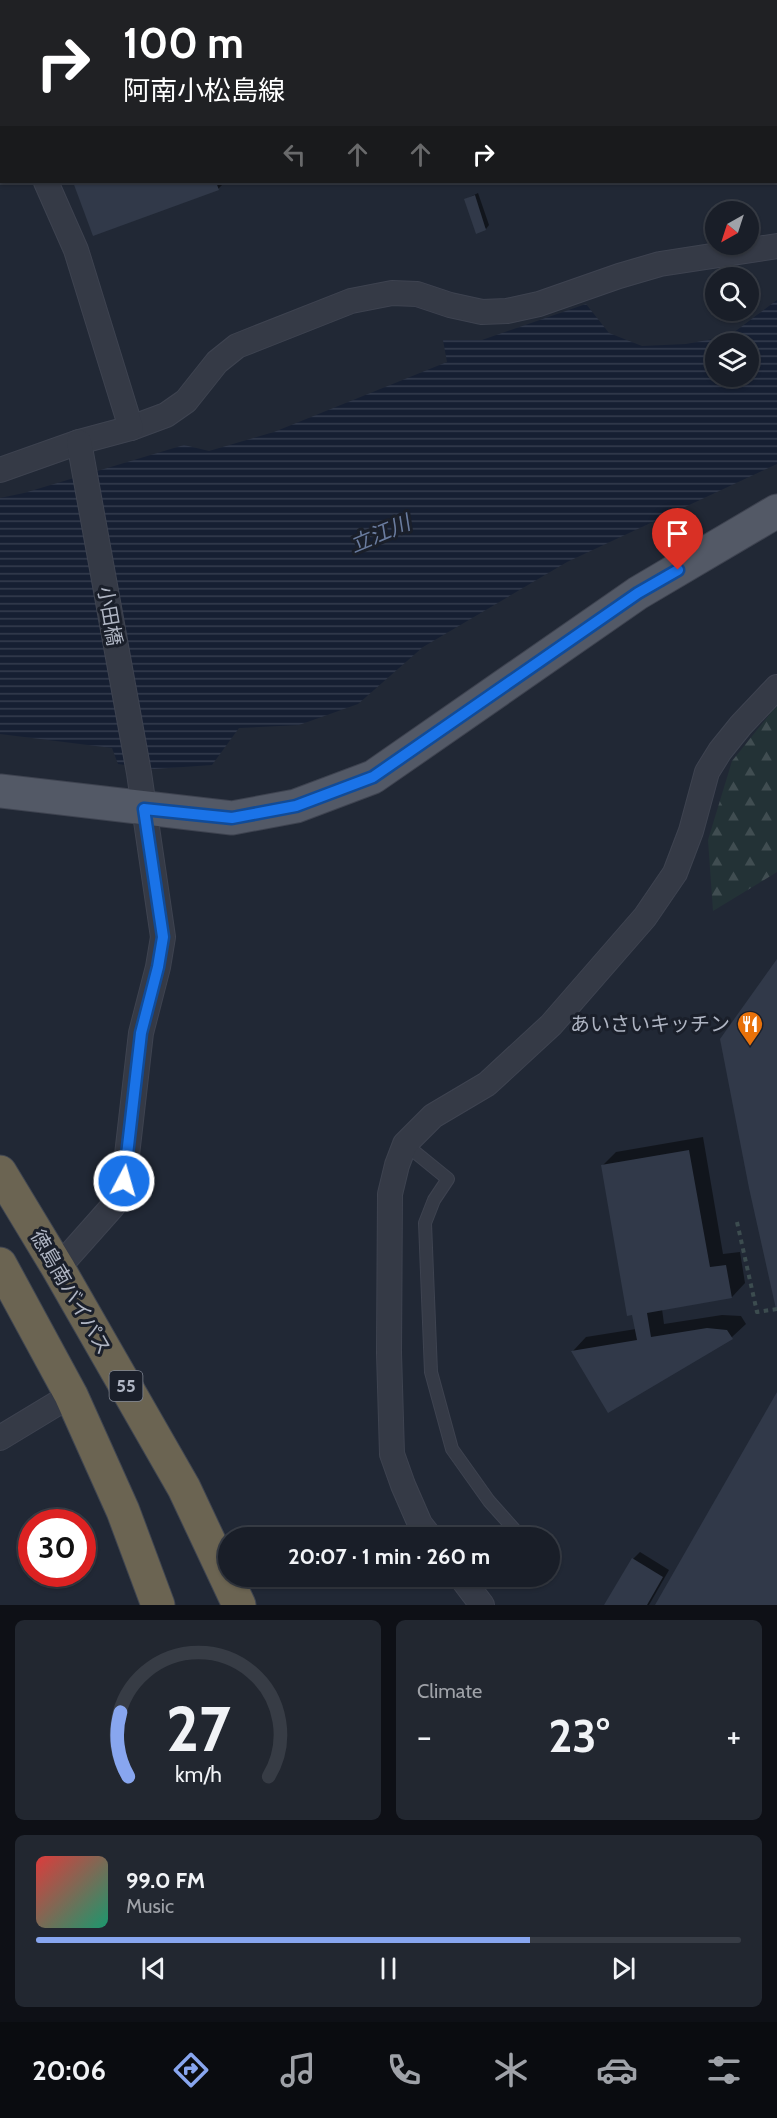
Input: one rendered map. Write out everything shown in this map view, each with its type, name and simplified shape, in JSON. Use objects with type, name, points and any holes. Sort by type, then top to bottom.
[{"type":"highway","name":"徳島南バイパス","points":[[0,1172],[58,1268],[184,1488],[239,1605]]},
{"type":"highway","points":[[0,1264],[71,1395],[123,1511],[158,1605]]},
{"type":"main road","points":[[0,791],[232,818],[296,806],[373,777],[638,593],[777,511]]},
{"type":"street","points":[[46,183],[76,250],[131,428]]},
{"type":"street","points":[[0,470],[80,450],[166,415],[186,401],[217,362],[237,346],[351,302],[392,293],[417,294],[482,312],[507,311],[539,304],[660,264],[777,246]]},
{"type":"street","name":"小田橋","points":[[58,1268],[113,1206],[124,1181],[141,1033],[158,967],[163,937],[139,773],[80,450]]},
{"type":"street","points":[[422,1527],[392,1454],[389,1353],[390,1194],[405,1144],[434,1116],[487,1084],[551,1025],[645,917],[675,873],[691,831],[707,772],[720,751],[757,706],[777,687]]},
{"type":"street","points":[[0,1438],[71,1395]]},
{"type":"street","points":[[468,1587],[482,1605]]},
{"type":"lane","points":[[405,1144],[448,1179],[434,1200],[425,1223],[431,1372],[452,1449],[489,1501],[512,1527]]},
{"type":"path","points":[[737,1222],[757,1312],[777,1310]]},
{"type":"green space","points":[[777,705],[777,872],[713,911],[708,840],[732,761]]},
{"type":"water","name":"立江川","points":[[777,300],[777,464],[567,562],[423,647],[358,704],[299,725],[239,728],[212,765],[154,769],[118,764],[112,748],[0,734],[0,498],[24,493],[184,445],[209,451],[274,432],[447,362],[443,340],[482,340],[586,304],[609,333],[642,346],[686,344],[705,340],[705,387],[759,387],[759,333],[733,333],[749,321],[759,321],[759,314]]},
{"type":"building","points":[[73,183],[216,183],[219,190],[93,236]]},
{"type":"building","points":[[475,195],[486,230],[476,234],[464,199]]},
{"type":"building","points":[[777,959],[776,1309],[749,1188],[720,1039]]},
{"type":"building","points":[[689,1150],[710,1267],[726,1265],[732,1298],[647,1313],[651,1337],[707,1328],[727,1330],[733,1339],[608,1413],[571,1351],[637,1340],[632,1315],[627,1316],[601,1165]]},
{"type":"building","points":[[777,1392],[777,1605],[655,1605]]},
{"type":"building","points":[[632,1558],[663,1577],[647,1605],[604,1605]]},
{"type":"place","name":"あいさいキッチン","points":[[750,1047]]},
{"type":"route","points":[[124,1181],[141,1033],[158,967],[163,937],[144,809],[232,818],[296,806],[373,777],[638,593],[678,570]]}]
